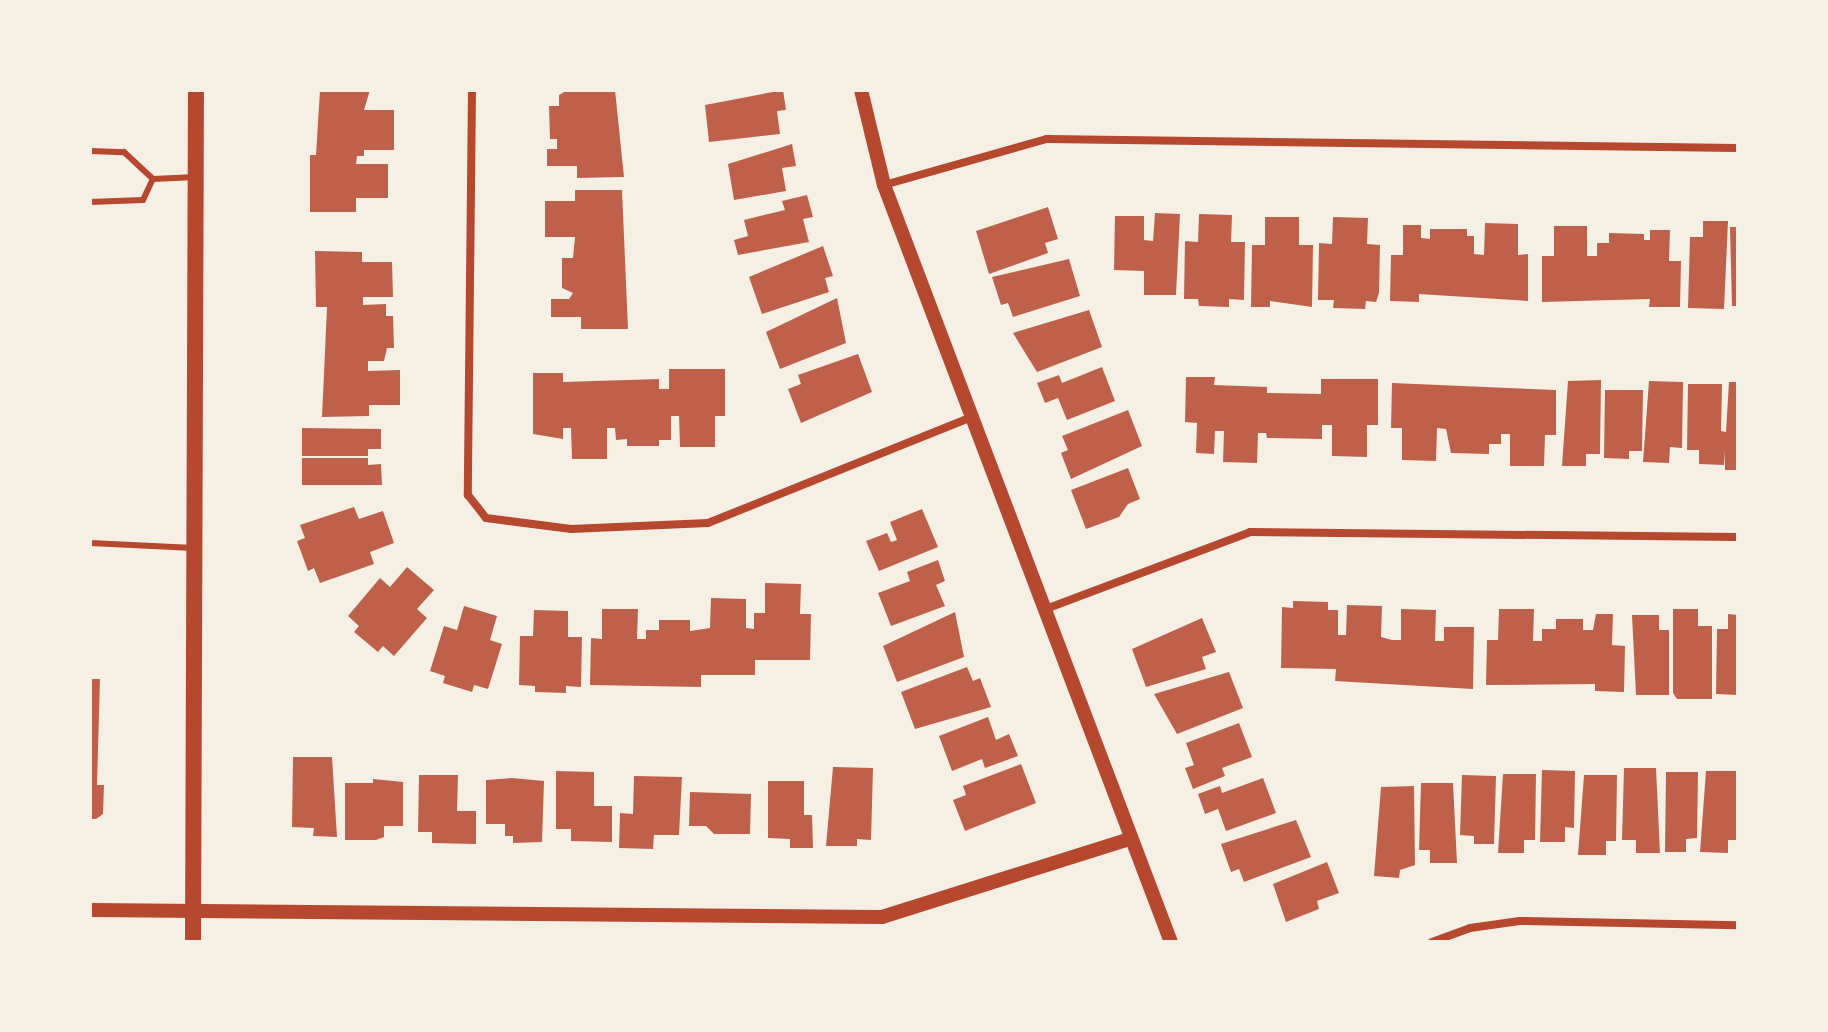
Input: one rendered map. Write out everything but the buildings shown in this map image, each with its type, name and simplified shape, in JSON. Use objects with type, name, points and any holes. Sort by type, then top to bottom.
[{"type":"main road","points":[[193,942],[196,90]]},
{"type":"street","points":[[472,90],[468,495],[486,518],[571,529],[708,523],[969,418]]},
{"type":"street","points":[[861,90],[884,185],[1042,611],[1171,942]]},
{"type":"street","points":[[884,185],[1047,139],[1738,148]]},
{"type":"street","points":[[1042,611],[1250,532],[1738,537]]},
{"type":"street","points":[[90,910],[193,908],[244,914],[882,917],[1130,839]]},
{"type":"street","points":[[1432,942],[1470,928],[1520,921],[1738,925]]},
{"type":"lane","points":[[90,151],[124,152],[153,179],[196,177]]},
{"type":"lane","points":[[90,202],[143,200],[153,179]]},
{"type":"lane","points":[[90,543],[194,548]]}]
